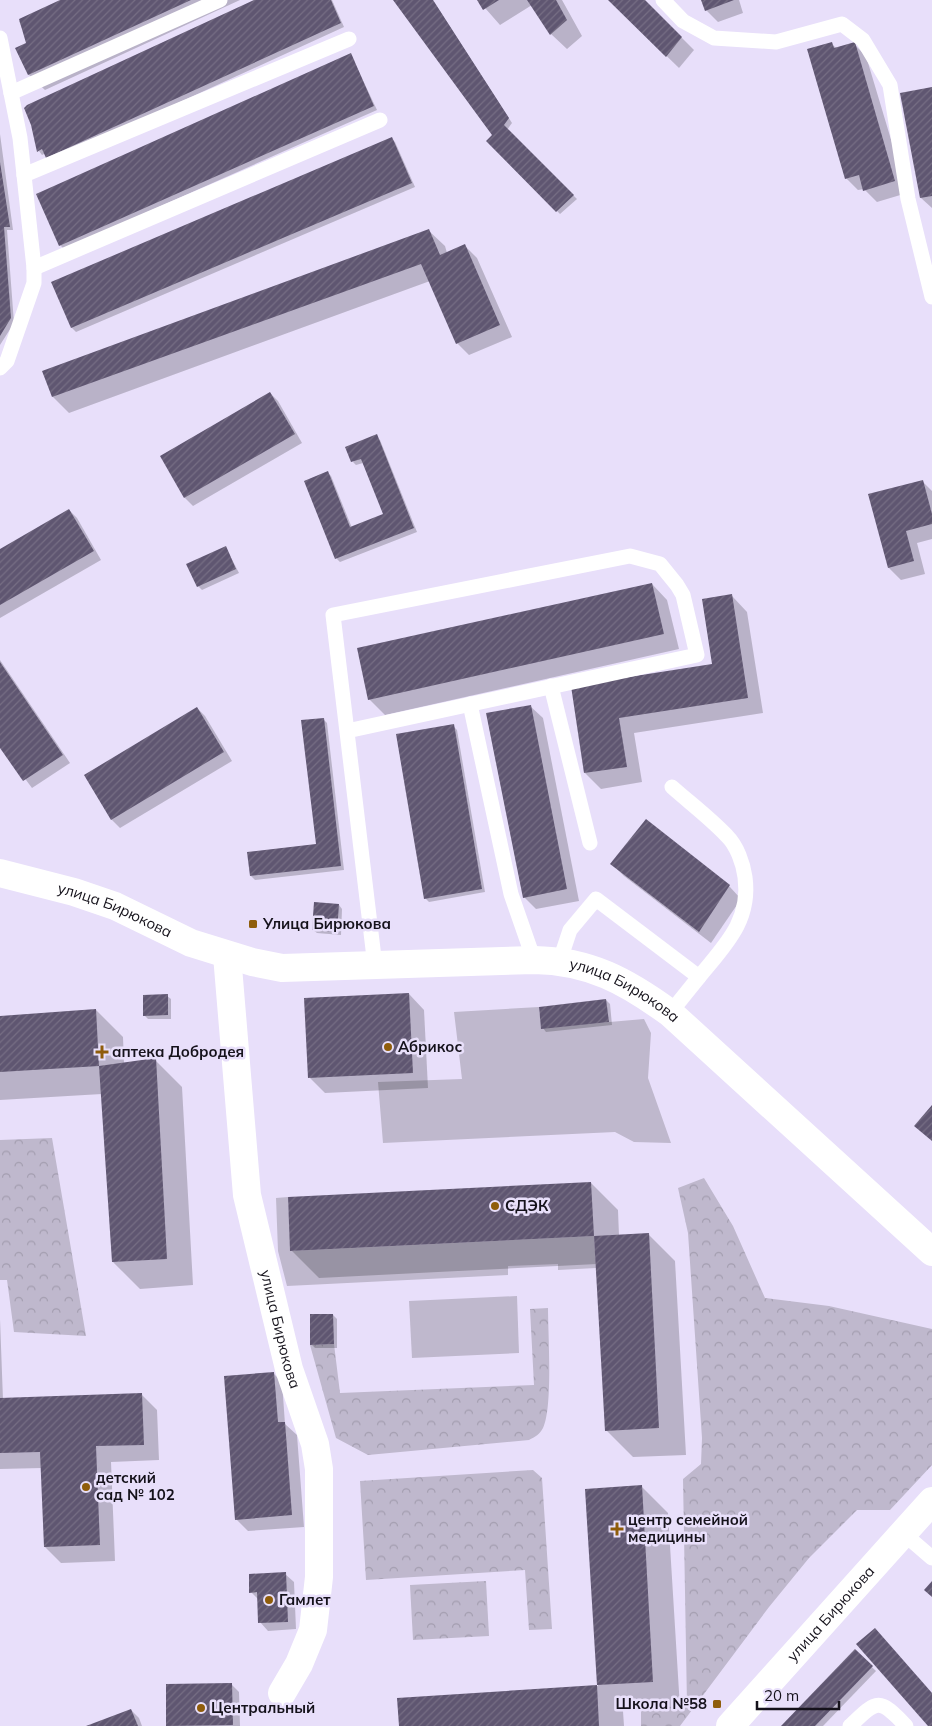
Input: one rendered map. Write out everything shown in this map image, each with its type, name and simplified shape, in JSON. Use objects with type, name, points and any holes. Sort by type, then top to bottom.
[{"type":"street","name":"улица Бирюкова","points":[[0,873],[74,892],[115,906],[191,943],[227,955],[282,968],[547,960],[592,967],[634,987],[670,1012],[932,1252]]},
{"type":"street","name":"улица Бирюкова","points":[[227,955],[247,1195],[289,1369],[315,1444],[319,1469],[319,1577],[313,1630],[299,1664],[282,1693]]},
{"type":"street","name":"улица Бирюкова","points":[[730,1726],[932,1501]]},
{"type":"lane","points":[[11,94],[220,0]]},
{"type":"lane","points":[[663,0],[683,21],[714,38],[776,42],[842,24],[863,40],[890,85],[908,199],[932,297]]},
{"type":"lane","points":[[0,38],[20,138],[34,268],[34,283],[7,361],[0,368]]},
{"type":"lane","points":[[24,175],[350,39]]},
{"type":"lane","points":[[34,268],[380,120]]},
{"type":"lane","points":[[346,730],[697,655],[683,595],[660,564],[630,556],[332,615],[346,730],[375,966]]},
{"type":"lane","points":[[551,686],[590,842]]},
{"type":"lane","points":[[470,704],[511,894],[547,960],[596,899],[699,977]]},
{"type":"lane","points":[[670,1012],[726,944],[741,921],[747,895],[743,864],[728,837],[672,787]]},
{"type":"lane","points":[[903,1533],[932,1558]]},
{"type":"lane","points":[[850,1726],[871,1706],[879,1704],[891,1710],[906,1726]]},
{"type":"green space","points":[[539,1007],[541,1028],[644,1019],[651,1033],[648,1078],[671,1143],[634,1142],[615,1132],[383,1143],[378,1082],[462,1079],[454,1012]]},
{"type":"green space","points":[[52,1138],[86,1336],[14,1332],[7,1280],[0,1280],[0,1140]]},
{"type":"green space","points":[[704,1178],[733,1226],[765,1298],[829,1306],[932,1329],[932,1465],[890,1510],[857,1510],[809,1558],[769,1607],[680,1726],[641,1726],[641,1710],[687,1705],[683,1479],[701,1464],[702,1438],[688,1233],[678,1188]]},
{"type":"green space","points":[[288,1197],[291,1251],[594,1236],[596,1268],[558,1270],[558,1264],[508,1266],[508,1275],[287,1286],[278,1251],[276,1198]]},
{"type":"green space","points":[[517,1296],[519,1353],[412,1358],[409,1301]]},
{"type":"green space","points":[[548,1308],[548,1404],[543,1428],[533,1438],[529,1440],[368,1455],[336,1438],[310,1345],[334,1344],[340,1393],[534,1385],[530,1309]]},
{"type":"green space","points":[[533,1470],[542,1478],[552,1629],[529,1630],[525,1570],[366,1580],[360,1481]]},
{"type":"green space","points":[[486,1581],[489,1636],[413,1640],[410,1585]]},
{"type":"building","points":[[60,0],[191,0],[28,75],[15,48],[26,43],[19,19]]},
{"type":"building","points":[[254,0],[331,0],[341,23],[46,158],[42,149],[37,152],[31,125],[24,108],[27,105]]},
{"type":"building","points":[[393,0],[433,0],[509,118],[504,125],[574,195],[556,212],[486,141],[492,135]]},
{"type":"building","points":[[477,0],[499,0],[483,10]]},
{"type":"building","points":[[527,0],[556,0],[567,20],[550,35]]},
{"type":"building","points":[[608,0],[645,0],[682,37],[666,57]]},
{"type":"building","points":[[701,0],[734,0],[705,11]]},
{"type":"building","points":[[832,42],[834,48],[855,42],[895,181],[863,191],[859,175],[845,179],[807,49]]},
{"type":"building","points":[[351,53],[374,106],[59,246],[36,194]]},
{"type":"building","points":[[932,87],[932,196],[920,198],[900,93]]},
{"type":"building","points":[[392,137],[412,183],[71,328],[51,282]]},
{"type":"building","points":[[0,162],[10,227],[4,227],[11,318],[0,336]]},
{"type":"building","points":[[429,229],[440,255],[465,244],[500,325],[456,344],[421,264],[52,397],[42,371]]},
{"type":"building","points":[[270,392],[295,434],[184,498],[160,456]]},
{"type":"building","points":[[377,434],[414,528],[335,559],[304,481],[328,471],[350,527],[383,514],[361,459],[351,462],[345,447]]},
{"type":"building","points":[[923,480],[932,514],[932,524],[906,531],[914,561],[888,568],[868,494]]},
{"type":"building","points":[[69,509],[94,551],[0,605],[0,549]]},
{"type":"building","points":[[226,546],[236,569],[197,587],[186,564]]},
{"type":"building","points":[[652,583],[664,634],[368,700],[357,648]]},
{"type":"building","points":[[732,594],[748,698],[619,718],[627,767],[584,773],[571,686],[712,664],[702,599]]},
{"type":"building","points":[[0,662],[63,755],[23,781],[0,748]]},
{"type":"building","points":[[531,705],[567,889],[523,898],[486,713]]},
{"type":"building","points":[[197,707],[224,752],[111,820],[84,775]]},
{"type":"building","points":[[324,718],[341,866],[250,876],[247,852],[316,844],[301,720]]},
{"type":"building","points":[[454,724],[482,889],[424,899],[396,734]]},
{"type":"building","points":[[646,819],[730,885],[699,932],[610,864]]},
{"type":"building","points":[[314,902],[339,904],[337,932],[312,930]]},
{"type":"building","points":[[409,993],[413,1073],[308,1078],[304,998]]},
{"type":"building","points":[[168,994],[168,1015],[143,1016],[143,995]]},
{"type":"building","points":[[606,999],[609,1022],[541,1029],[539,1007]]},
{"type":"building","points":[[96,1009],[99,1066],[0,1072],[0,1016]]},
{"type":"building","points":[[156,1058],[167,1259],[112,1262],[99,1066]]},
{"type":"building","points":[[932,1105],[932,1141],[914,1126]]},
{"type":"building","points":[[591,1182],[594,1236],[290,1251],[288,1197]]},
{"type":"building","points":[[649,1233],[659,1428],[605,1431],[594,1236]]},
{"type":"building","points":[[310,1314],[333,1314],[334,1344],[310,1345]]},
{"type":"building","points":[[274,1372],[278,1422],[285,1422],[292,1515],[235,1520],[224,1376]]},
{"type":"building","points":[[142,1393],[144,1445],[96,1446],[100,1545],[44,1547],[40,1452],[0,1453],[0,1398]]},
{"type":"building","points":[[642,1485],[653,1682],[597,1685],[585,1489]]},
{"type":"building","points":[[286,1572],[288,1622],[258,1623],[257,1592],[249,1593],[249,1574]]},
{"type":"building","points":[[932,1581],[932,1597],[924,1590]]},
{"type":"building","points":[[875,1628],[932,1693],[932,1726],[928,1726],[856,1644]]},
{"type":"building","points":[[855,1649],[873,1666],[815,1726],[781,1726]]},
{"type":"building","points":[[232,1683],[233,1725],[166,1726],[166,1684]]},
{"type":"building","points":[[597,1685],[599,1726],[399,1726],[397,1698]]},
{"type":"building","points":[[131,1709],[138,1726],[86,1726]]},
{"type":"place","name":"Улица Бирюкова","points":[[253,924]]},
{"type":"place","name":"Абрикос","points":[[388,1047]]},
{"type":"place","name":"аптека Добродея","points":[[102,1052]]},
{"type":"place","name":"СДЭК","points":[[495,1206]]},
{"type":"place","name":"детский сад № 102","points":[[86,1487]]},
{"type":"place","name":"центр семейной медицины","points":[[617,1529]]},
{"type":"place","name":"Гамлет","points":[[269,1600]]},
{"type":"place","name":"Школа №58","points":[[717,1704]]},
{"type":"place","name":"Центральный","points":[[201,1708]]}]
